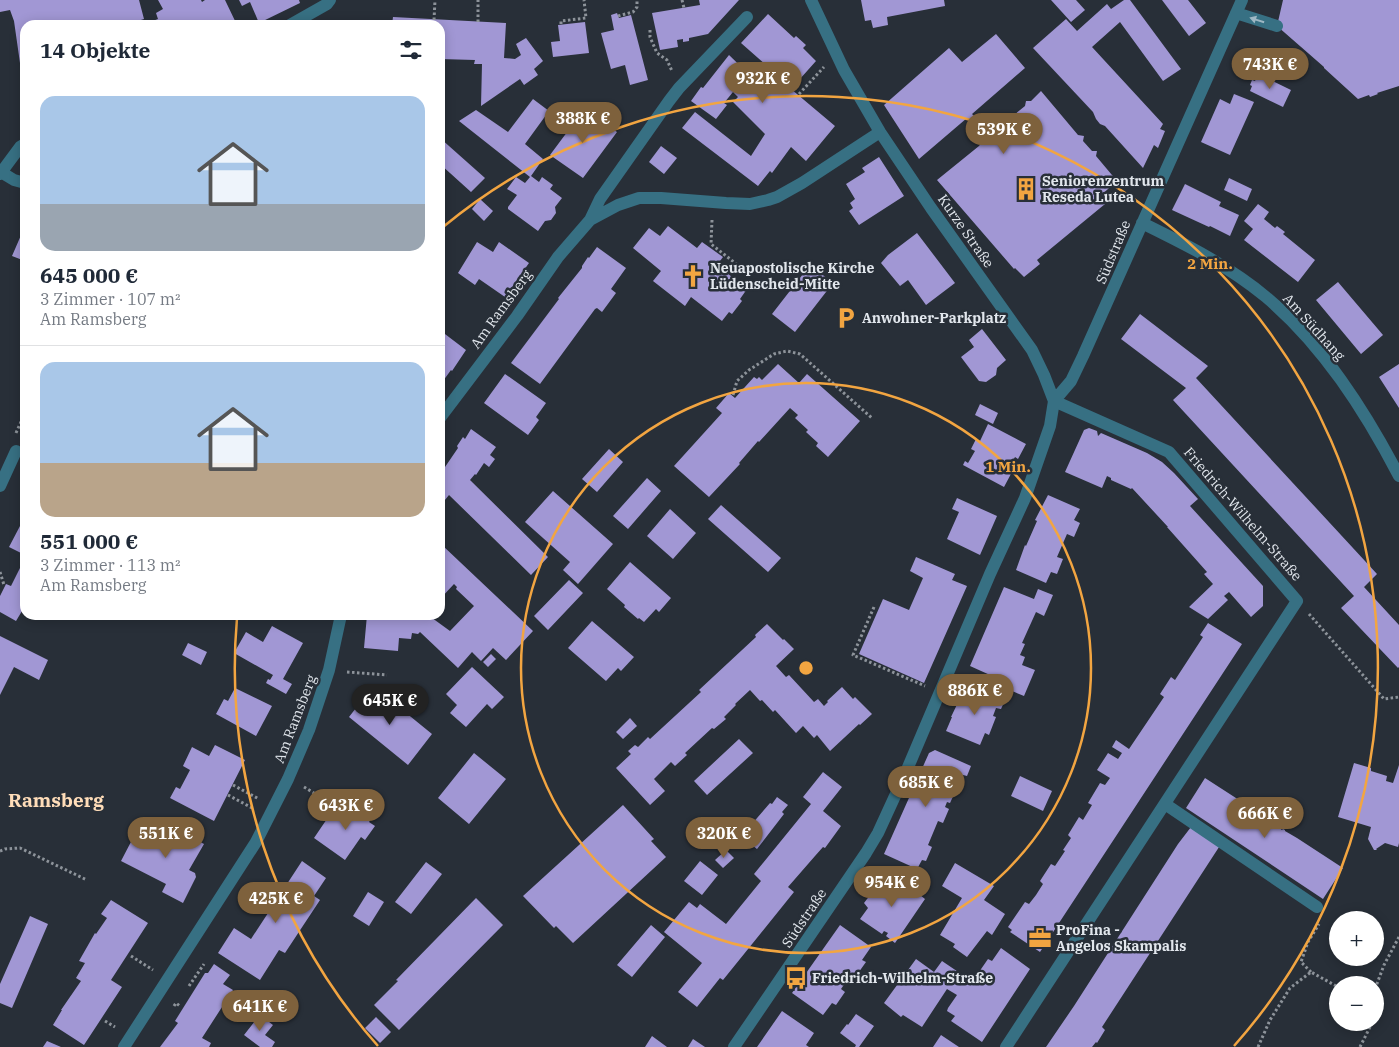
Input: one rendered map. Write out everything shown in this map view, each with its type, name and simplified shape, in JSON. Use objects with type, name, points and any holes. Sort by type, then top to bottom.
[{"type":"street","points":[[299,20],[327,4],[330,0]]},
{"type":"street","name":"Kurze Straße","points":[[811,0],[844,70],[880,132],[931,208],[1032,350],[1054,401]]},
{"type":"street","name":"Südstraße","points":[[734,1047],[866,854],[878,833],[1024,498],[1050,426],[1054,401],[1071,381],[1083,356],[1242,0]]},
{"type":"street","points":[[1236,13],[1277,26]]},
{"type":"street","name":"Am Ramsberg","points":[[445,411],[517,316],[558,257],[590,220],[600,199],[679,88],[747,16]]},
{"type":"street","name":"Am Ramsberg","points":[[590,220],[618,205],[639,198],[750,204],[777,197],[802,183],[880,132]]},
{"type":"street","points":[[20,147],[1,173],[20,182]]},
{"type":"street","name":"Am Südhang","points":[[1142,223],[1192,248],[1226,268],[1265,296],[1290,320],[1315,347],[1349,393],[1384,448],[1399,476]]},
{"type":"street","name":"Friedrich-Wilhelm-Straße","points":[[1006,1047],[1297,601],[1169,452],[1054,401]]},
{"type":"street","points":[[0,486],[16,451]]},
{"type":"street","name":"Am Ramsberg","points":[[124,1047],[256,842],[288,779],[309,730],[329,670],[340,620]]},
{"type":"street","points":[[1165,804],[1318,907]]},
{"type":"path","points":[[434,20],[435,0]]},
{"type":"path","points":[[478,0],[478,22]]},
{"type":"path","points":[[561,24],[561,21],[586,18],[584,0]]},
{"type":"path","points":[[618,16],[633,12],[637,7],[637,0]]},
{"type":"path","points":[[682,0],[684,8]]},
{"type":"path","points":[[650,30],[652,44],[657,53],[667,60],[679,88]]},
{"type":"path","points":[[799,94],[824,66],[838,56]]},
{"type":"path","points":[[713,202],[711,244],[750,274]]},
{"type":"path","points":[[734,394],[737,381],[748,370],[774,354],[788,351],[800,354],[873,419]]},
{"type":"path","points":[[0,572],[4,585]]},
{"type":"path","name":"Friedrich-Wilhelm-Straße","points":[[1297,601],[1384,699],[1399,697]]},
{"type":"path","points":[[874,607],[853,655],[940,693]]},
{"type":"path","name":"Am Ramsberg","points":[[329,670],[387,675]]},
{"type":"path","name":"Am Ramsberg","points":[[288,779],[311,790],[337,807]]},
{"type":"path","points":[[233,785],[271,812]]},
{"type":"path","points":[[228,795],[271,812]]},
{"type":"path","points":[[0,851],[20,848],[87,880]]},
{"type":"path","points":[[1318,907],[1326,912],[1308,942],[1301,962],[1311,972],[1329,983]]},
{"type":"path","points":[[1380,976],[1399,937]]},
{"type":"path","points":[[131,956],[167,979]]},
{"type":"path","points":[[189,986],[204,964]]},
{"type":"path","points":[[1258,1047],[1270,1020],[1290,988],[1311,972]]},
{"type":"path","points":[[1360,1047],[1368,1031]]},
{"type":"building","points":[[0,0],[139,0],[144,19],[20,20],[20,63],[14,21],[10,10],[0,12]]},
{"type":"building","points":[[158,0],[201,0],[202,2],[205,0],[225,0],[235,20],[155,20],[158,19],[156,13],[163,9]]},
{"type":"building","points":[[239,0],[299,0],[300,3],[265,20],[258,20],[250,2],[242,6]]},
{"type":"building","points":[[699,0],[739,0],[708,34],[689,38],[689,41],[677,40],[678,47],[660,50],[652,13],[700,5]]},
{"type":"building","points":[[861,0],[944,0],[945,6],[887,17],[888,25],[873,28],[871,20],[865,21]]},
{"type":"building","points":[[1051,0],[1076,0],[1085,10],[1071,22]]},
{"type":"building","name":"Seniorenzentrum Reseda Lutea","points":[[1124,0],[1130,0],[1181,69],[1163,81],[1120,22],[1092,47],[1163,124],[1160,129],[1165,131],[1158,148],[1154,145],[1143,168],[1105,126],[1100,124],[1093,112],[1033,48],[1066,19],[1077,31],[1107,4],[1111,9]]},
{"type":"building","points":[[1162,0],[1188,0],[1206,23],[1189,36]]},
{"type":"building","points":[[1283,0],[1399,0],[1399,86],[1370,97],[1369,95],[1358,99],[1277,26]]},
{"type":"building","points":[[617,13],[619,18],[631,15],[648,80],[630,85],[625,65],[611,69],[601,33],[614,30],[611,15]]},
{"type":"building","points":[[768,14],[794,38],[796,36],[806,45],[803,48],[816,61],[791,89],[835,126],[806,161],[791,147],[772,173],[770,171],[758,186],[682,128],[695,112],[751,156],[765,134],[733,102],[738,97],[733,92],[724,103],[727,105],[716,119],[691,101],[729,55],[759,84],[772,71],[741,43]]},
{"type":"building","points":[[393,17],[506,23],[504,58],[515,59],[521,55],[516,44],[526,38],[543,61],[534,69],[538,75],[524,85],[520,79],[481,106],[482,64],[474,64],[475,60],[445,59],[445,20],[393,20]]},
{"type":"building","points":[[585,22],[589,53],[553,57],[551,42],[560,41],[558,25]]},
{"type":"building","name":"Seniorenzentrum Reseda Lutea","points":[[996,34],[1025,68],[972,114],[992,133],[1025,106],[1026,101],[1031,101],[1041,91],[1078,135],[1084,136],[1083,141],[1092,151],[1097,151],[1096,156],[1117,181],[1099,197],[1105,204],[1037,260],[1040,264],[1024,277],[1014,269],[937,180],[979,146],[986,138],[967,118],[919,159],[884,105],[949,48],[962,62]]},
{"type":"building","points":[[1258,74],[1291,90],[1283,107],[1250,91],[1252,80],[1255,81]]},
{"type":"building","points":[[1234,94],[1254,102],[1230,155],[1201,142],[1220,99],[1230,104]]},
{"type":"building","points":[[533,99],[549,111],[525,144],[543,159],[531,176],[539,182],[542,177],[553,185],[550,189],[562,198],[555,207],[556,213],[551,220],[545,221],[538,231],[508,209],[517,195],[507,189],[516,177],[525,183],[530,177],[459,121],[476,110],[508,132]]},
{"type":"building","points":[[582,112],[596,122],[600,120],[617,132],[583,178],[550,155]]},
{"type":"building","points":[[445,142],[485,178],[471,192],[445,169]]},
{"type":"building","points":[[661,146],[677,158],[664,174],[649,162]]},
{"type":"building","points":[[879,157],[904,196],[859,225],[849,211],[853,208],[850,203],[855,199],[846,184],[865,172],[862,168]]},
{"type":"building","points":[[1229,178],[1252,189],[1247,201],[1224,190]]},
{"type":"building","points":[[1185,184],[1221,202],[1219,206],[1239,215],[1230,236],[1172,210]]},
{"type":"building","points":[[480,199],[493,211],[484,221],[472,209]]},
{"type":"building","points":[[1258,204],[1269,212],[1264,219],[1275,228],[1277,226],[1285,232],[1283,234],[1315,260],[1298,282],[1244,240],[1253,229],[1244,221]]},
{"type":"building","name":"Neuapostolische Kirche Lüdenscheid-Mitte","points":[[668,226],[697,248],[702,242],[723,257],[717,265],[747,289],[740,299],[742,301],[732,314],[729,312],[722,321],[691,297],[685,306],[653,281],[661,271],[633,248],[649,228],[660,236]]},
{"type":"building","points":[[917,233],[955,283],[926,305],[908,280],[900,286],[881,263],[888,255]]},
{"type":"building","points":[[20,238],[20,259],[12,256]]},
{"type":"building","points":[[477,242],[493,252],[499,242],[529,263],[505,297],[479,279],[475,285],[458,273]]},
{"type":"building","points":[[597,247],[626,268],[611,289],[616,293],[602,312],[597,308],[595,309],[540,384],[511,363]]},
{"type":"building","points":[[810,265],[833,283],[795,332],[772,314]]},
{"type":"building","points":[[1338,282],[1383,335],[1361,354],[1316,300]]},
{"type":"building","points":[[1140,314],[1208,366],[1196,378],[1377,574],[1364,587],[1399,625],[1398,668],[1341,608],[1354,596],[1173,400],[1186,388],[1121,339]]},
{"type":"building","points":[[982,329],[1006,360],[997,368],[996,375],[986,382],[979,381],[961,357],[974,347],[969,340]]},
{"type":"building","points":[[445,334],[466,350],[445,378]]},
{"type":"building","points":[[778,364],[799,383],[807,374],[860,421],[828,457],[816,446],[818,443],[806,432],[808,430],[795,418],[798,415],[790,408],[709,497],[674,466],[722,413],[716,408],[729,393],[735,398],[754,377],[757,379],[759,377],[762,380]]},
{"type":"building","points":[[1399,364],[1399,408],[1379,377]]},
{"type":"building","points":[[505,374],[546,403],[536,417],[539,420],[528,435],[484,403]]},
{"type":"building","points":[[980,404],[998,413],[993,424],[975,415]]},
{"type":"building","points":[[988,424],[1026,444],[1018,459],[1015,457],[1008,470],[1012,472],[1004,487],[963,465],[965,461],[968,463],[975,451],[971,449],[976,439],[980,441]]},
{"type":"building","points":[[1089,428],[1097,431],[1098,436],[1101,433],[1147,453],[1162,462],[1198,499],[1190,506],[1263,586],[1263,606],[1251,617],[1229,592],[1224,596],[1228,600],[1208,619],[1189,607],[1213,584],[1204,574],[1207,572],[1168,527],[1132,488],[1111,480],[1107,476],[1102,488],[1065,472],[1084,430]]},
{"type":"building","points":[[471,429],[496,447],[490,455],[495,459],[489,467],[484,463],[470,480],[548,557],[531,575],[449,495],[445,500],[445,467],[463,437],[465,439]]},
{"type":"building","points":[[609,449],[623,462],[597,492],[582,479]]},
{"type":"building","points":[[647,478],[661,491],[628,529],[613,516]]},
{"type":"building","points":[[553,491],[613,544],[578,584],[563,570],[570,562],[525,522]]},
{"type":"building","points":[[1048,495],[1080,509],[1074,520],[1080,523],[1074,537],[1067,534],[1057,557],[1063,559],[1057,574],[1051,572],[1046,583],[1016,570],[1025,545],[1037,521],[1035,520]]},
{"type":"building","points":[[957,498],[997,516],[980,555],[947,539],[959,512],[952,509]]},
{"type":"building","points":[[721,505],[781,558],[768,572],[708,519]]},
{"type":"building","points":[[670,509],[696,533],[673,559],[647,536]]},
{"type":"building","points":[[20,526],[20,552],[9,547]]},
{"type":"building","points":[[445,548],[533,631],[506,660],[493,648],[481,661],[472,652],[458,668],[420,632],[418,634],[412,633],[411,639],[399,638],[398,651],[364,648],[367,620],[435,620],[450,631],[474,606],[456,589],[457,587],[454,584],[445,594]]},
{"type":"building","points":[[916,557],[955,574],[952,580],[967,586],[924,683],[859,654],[883,599],[909,610],[923,578],[910,571]]},
{"type":"building","points":[[630,562],[671,598],[659,612],[656,609],[644,622],[624,607],[625,605],[607,589]]},
{"type":"building","points":[[20,568],[20,614],[16,621],[0,612],[0,596],[6,584],[11,586]]},
{"type":"building","points":[[569,580],[583,593],[548,630],[534,616]]},
{"type":"building","points":[[1004,587],[1034,599],[1038,589],[1053,595],[1044,616],[1036,612],[1022,643],[1025,644],[1020,655],[1025,657],[1022,665],[1035,670],[1024,696],[988,681],[990,675],[970,666]]},
{"type":"building","points":[[592,621],[634,657],[621,671],[618,668],[606,681],[568,648]]},
{"type":"building","points":[[1208,623],[1242,644],[1040,952],[1010,932],[1012,930],[1008,927],[1025,902],[1029,904],[1036,895],[1043,884],[1040,881],[1051,864],[1055,866],[1065,851],[1063,850],[1071,838],[1068,835],[1079,817],[1083,820],[1092,805],[1088,803],[1100,783],[1105,785],[1110,778],[1097,770],[1108,753],[1118,759],[1122,753],[1112,747],[1116,740],[1129,749],[1164,697],[1160,694],[1171,677],[1175,680],[1203,637],[1200,635]]},
{"type":"building","points":[[767,624],[794,649],[776,666],[786,677],[789,675],[814,702],[818,699],[824,706],[842,687],[853,699],[855,697],[872,714],[830,751],[817,735],[814,738],[803,726],[796,733],[775,710],[773,712],[750,690],[724,717],[726,719],[714,729],[712,728],[685,753],[687,755],[675,766],[671,762],[654,779],[665,791],[650,805],[616,768],[631,754],[628,751],[635,745],[638,747],[648,737],[650,739],[701,692],[699,690],[756,637],[755,635]]},
{"type":"building","points":[[272,626],[303,643],[283,679],[292,684],[286,694],[266,683],[273,675],[234,653],[246,632],[263,642]]},
{"type":"building","points":[[0,636],[48,660],[39,680],[14,667],[0,695]]},
{"type":"building","points":[[188,643],[207,652],[201,665],[182,655]]},
{"type":"building","points":[[491,654],[496,659],[488,667],[483,662]]},
{"type":"building","points":[[472,667],[504,697],[492,709],[487,704],[466,727],[450,713],[457,705],[446,694]]},
{"type":"building","points":[[373,686],[432,734],[408,765],[349,717]]},
{"type":"building","points":[[235,688],[272,706],[256,736],[216,714],[224,699],[228,701]]},
{"type":"building","points":[[984,689],[1006,698],[1001,709],[996,708],[993,716],[996,717],[989,735],[985,733],[980,745],[946,731],[963,692],[980,699]]},
{"type":"building","points":[[630,718],[637,726],[623,739],[616,732]]},
{"type":"building","points":[[739,739],[753,753],[707,795],[694,781]]},
{"type":"building","points":[[215,745],[245,760],[214,821],[170,798],[176,787],[180,789],[190,770],[183,766],[192,747],[209,756]]},
{"type":"building","points":[[935,750],[971,766],[967,776],[963,775],[950,803],[947,802],[945,807],[949,809],[943,823],[938,821],[928,845],[932,847],[926,861],[922,860],[917,869],[884,854],[929,753]]},
{"type":"building","points":[[474,753],[506,779],[469,824],[438,798]]},
{"type":"building","points":[[1354,763],[1371,768],[1371,771],[1387,776],[1386,781],[1393,783],[1399,765],[1398,847],[1385,843],[1377,850],[1374,850],[1368,839],[1371,827],[1338,817]]},
{"type":"building","points":[[823,772],[842,787],[823,811],[841,826],[825,848],[823,847],[788,887],[794,892],[723,980],[720,978],[697,1007],[678,992],[702,963],[664,932],[689,902],[697,908],[700,904],[726,924],[761,881],[754,874],[811,804],[803,797]]},
{"type":"building","points":[[1020,776],[1052,791],[1043,811],[1011,796]]},
{"type":"building","points":[[1205,778],[1343,868],[1323,899],[1186,808]]},
{"type":"building","points":[[777,797],[788,805],[782,812],[784,814],[757,849],[748,842],[745,847],[738,840]]},
{"type":"building","points":[[363,804],[375,812],[369,822],[375,826],[365,840],[361,837],[345,860],[314,838],[333,810],[344,817],[349,809],[357,814]]},
{"type":"building","points":[[623,805],[654,839],[651,841],[666,857],[573,943],[556,926],[554,928],[523,896]]},
{"type":"building","points":[[159,820],[204,844],[189,870],[195,873],[196,877],[183,903],[162,892],[166,884],[121,861],[133,838],[146,844]]},
{"type":"building","points":[[1191,827],[1221,844],[1102,1027],[1105,1030],[1097,1043],[1092,1047],[1046,1047],[1178,844]]},
{"type":"building","points":[[726,850],[734,858],[723,868],[715,860]]},
{"type":"building","points":[[302,861],[326,878],[314,896],[320,900],[285,953],[279,950],[260,980],[218,953],[234,928],[251,939]]},
{"type":"building","points":[[700,861],[718,875],[702,895],[684,881]]},
{"type":"building","points":[[426,862],[442,874],[411,914],[395,902]]},
{"type":"building","points":[[955,863],[994,886],[984,900],[1005,914],[992,935],[987,931],[967,957],[953,947],[955,944],[940,935],[962,898],[942,886]]},
{"type":"building","points":[[883,878],[895,885],[899,880],[925,899],[895,943],[886,936],[888,933],[884,931],[882,934],[860,919],[868,908],[864,903]]},
{"type":"building","points":[[368,892],[384,902],[369,926],[353,916]]},
{"type":"building","points":[[476,898],[503,925],[399,1030],[374,1005]]},
{"type":"building","points":[[111,900],[148,923],[111,980],[122,987],[84,1045],[53,1025],[81,981],[76,978],[85,963],[79,961],[95,933],[107,918],[101,914]]},
{"type":"building","points":[[30,916],[48,924],[12,1008],[0,1003],[0,984]]},
{"type":"building","points":[[651,925],[665,937],[632,977],[617,965]]},
{"type":"building","points":[[840,925],[871,947],[862,960],[866,962],[856,976],[852,973],[841,989],[845,992],[836,1005],[832,1003],[823,1015],[792,993]]},
{"type":"building","points":[[1001,948],[1030,969],[982,1042],[951,1021],[955,1016],[947,1011],[957,995],[947,989],[922,1027],[903,1015],[901,1017],[884,1003],[916,959],[934,972],[942,961],[976,984],[983,974],[979,972],[988,959],[992,961]]},
{"type":"building","points":[[214,964],[230,975],[223,984],[233,990],[202,1038],[211,1043],[209,1047],[160,1047],[178,1023],[175,1021],[205,973],[208,973]]},
{"type":"building","points":[[255,1011],[273,1025],[265,1035],[275,1042],[272,1047],[260,1047],[244,1035],[255,1021],[251,1018]]},
{"type":"building","points":[[782,1011],[814,1033],[806,1045],[809,1047],[757,1047]]},
{"type":"building","points":[[856,1014],[874,1026],[859,1047],[855,1047],[856,1045],[840,1033]]},
{"type":"building","points":[[376,1017],[391,1032],[380,1043],[365,1028]]},
{"type":"building","points":[[941,1035],[959,1047],[933,1047]]},
{"type":"building","points":[[652,1036],[667,1047],[645,1047]]},
{"type":"building","points":[[693,1039],[705,1047],[688,1047]]},
{"type":"building","points":[[47,1041],[61,1047],[43,1047]]},
{"type":"place","name":"Seniorenzentrum Reseda Lutea","points":[[1026,189]]},
{"type":"place","name":"Neuapostolische Kirche Lüdenscheid-Mitte","points":[[693,276]]},
{"type":"place","name":"Anwohner-Parkplatz","points":[[846,318]]},
{"type":"place","name":"ProFina - Angelos Skampalis","points":[[1040,938]]},
{"type":"place","name":"Friedrich-Wilhelm-Straße","points":[[796,978]]},
{"type":"district","name":"Ramsberg","points":[[56,800]]}]
